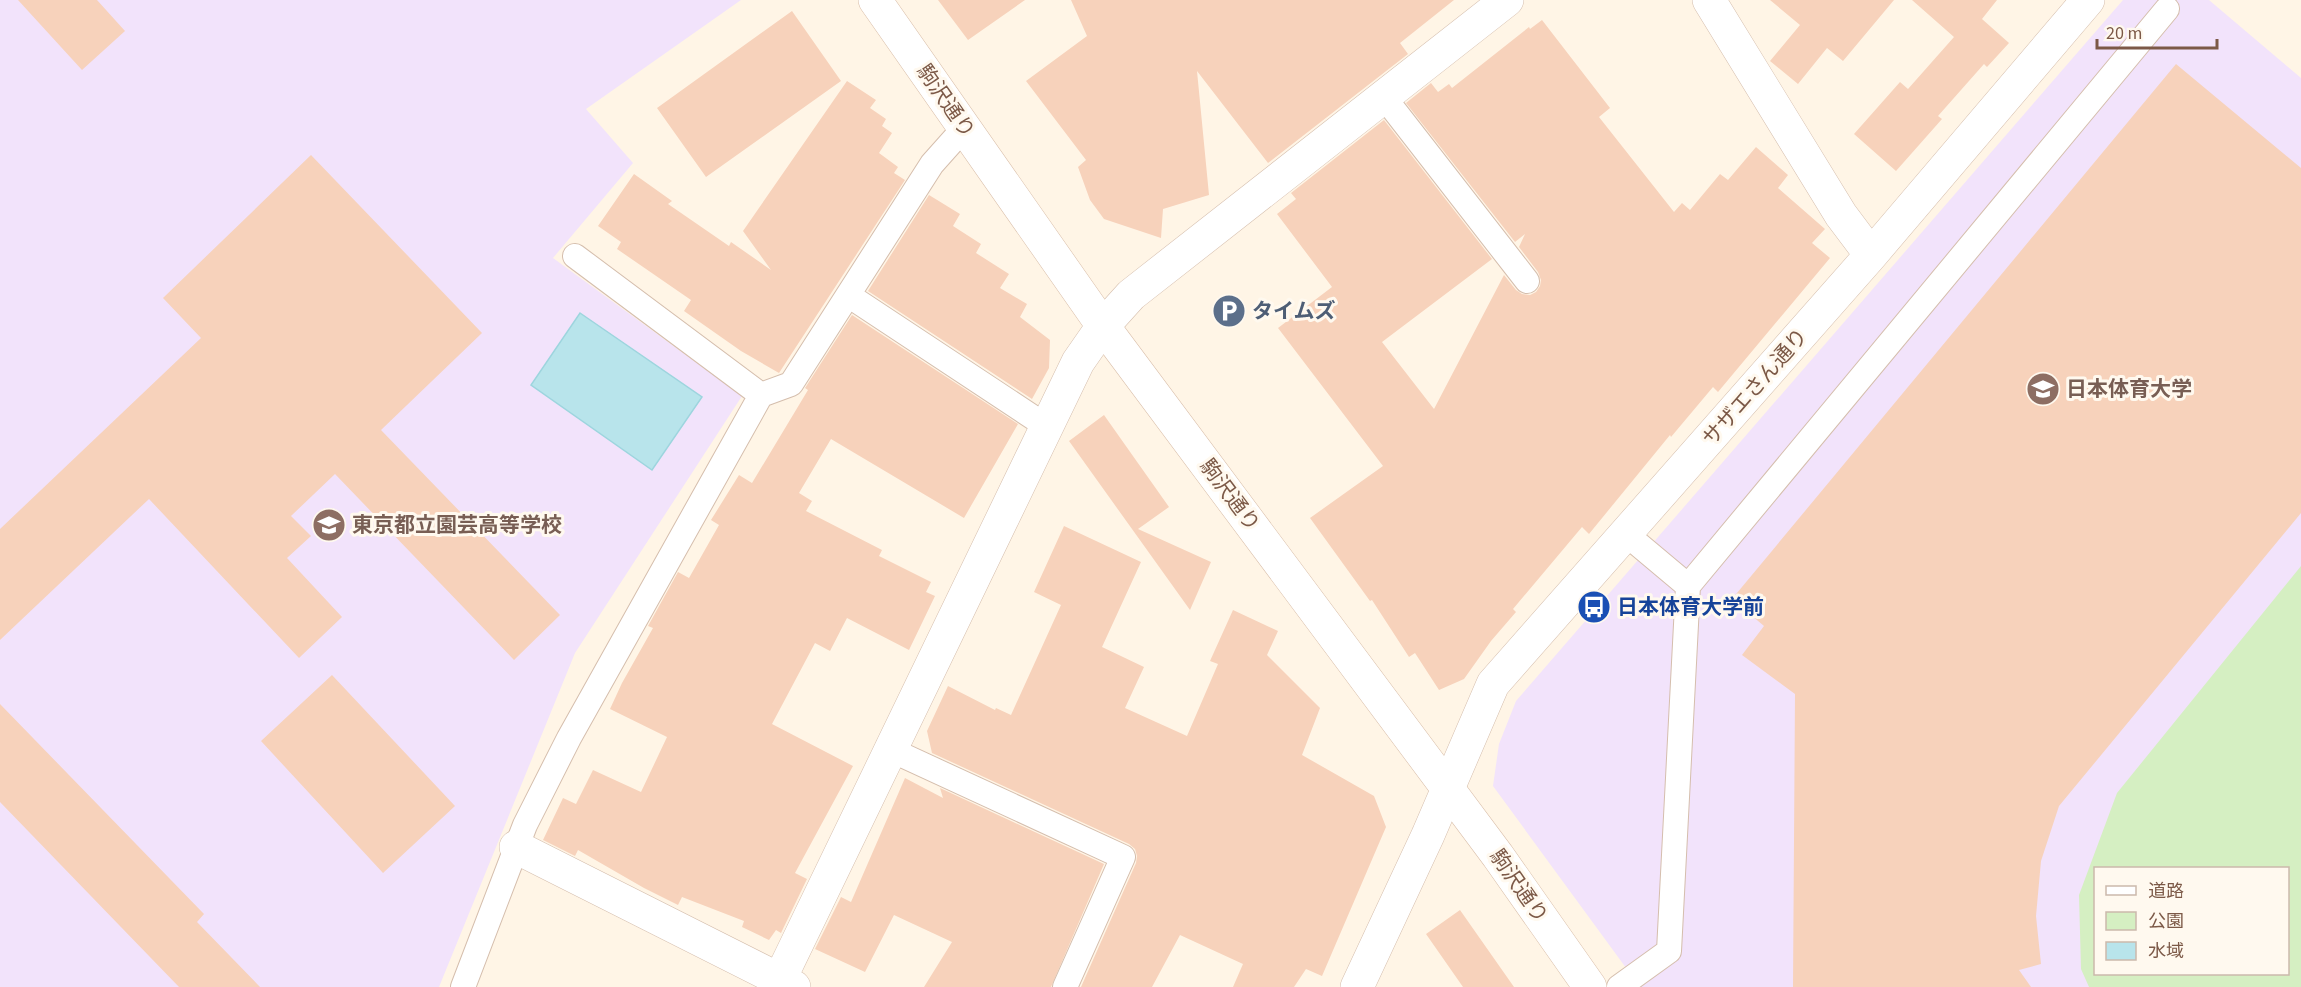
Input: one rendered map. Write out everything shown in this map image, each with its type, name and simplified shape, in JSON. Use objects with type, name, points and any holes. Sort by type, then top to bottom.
[{"type":"street","name":"駒沢通り","points":[[875,0],[1103,326],[1448,788],[1590,987]]},
{"type":"street","points":[[516,847],[783,984],[889,748],[1078,362],[1103,326],[1131,295],[1507,0]]},
{"type":"street","points":[[1708,0],[1841,215],[1871,255]]},
{"type":"street","name":"サザエさん通り","points":[[1357,987],[1428,835],[1493,684],[1871,255],[2088,0]]},
{"type":"lane","points":[[1619,987],[1669,951],[1688,586],[2167,9]]},
{"type":"lane","points":[[1384,97],[1527,281]]},
{"type":"lane","points":[[463,987],[516,847],[569,738],[761,395],[791,384],[932,164],[965,127]]},
{"type":"lane","points":[[575,256],[761,395]]},
{"type":"lane","points":[[848,295],[1046,426]]},
{"type":"lane","points":[[1626,534],[1688,586]]},
{"type":"lane","points":[[889,748],[1123,857],[1065,987]]},
{"type":"shaded area","name":"東京都立園芸高等学校","points":[[0,0],[741,0],[586,109],[633,163],[553,258],[742,396],[575,653],[439,987],[0,987]]},
{"type":"shaded area","name":"日本体育大学","points":[[2123,0],[2209,0],[2301,78],[2301,987],[1640,987],[1493,786],[1499,744],[1516,701]]},
{"type":"green space","points":[[2301,566],[2301,987],[2089,987],[2081,969],[2079,895],[2117,793]]},
{"type":"water","points":[[580,313],[702,397],[652,470],[531,385]]},
{"type":"building","points":[[18,0],[97,0],[125,31],[82,70]]},
{"type":"building","points":[[938,0],[1025,0],[968,40]]},
{"type":"building","points":[[1071,0],[1454,0],[1400,43],[1408,54],[1268,163],[1197,71],[1209,195],[1163,209],[1161,238],[1104,219],[1090,200],[1078,167],[1086,160],[1026,81],[1087,36]]},
{"type":"building","points":[[1770,0],[1894,0],[1843,61],[1827,48],[1798,84],[1770,61],[1800,25]]},
{"type":"building","points":[[1912,0],[1997,0],[1982,19],[2009,43],[1987,67],[1984,64],[1938,116],[1942,119],[1896,171],[1854,134],[1900,82],[1908,89],[1954,37]]},
{"type":"building","points":[[792,11],[841,81],[706,177],[657,108]]},
{"type":"building","points":[[1542,20],[1610,108],[1599,117],[1674,212],[1682,203],[1690,210],[1720,174],[1728,180],[1756,147],[1788,175],[1778,188],[1825,229],[1812,243],[1830,258],[1718,392],[1713,387],[1671,437],[1670,435],[1589,534],[1582,527],[1513,609],[1516,612],[1491,641],[1464,679],[1439,690],[1415,653],[1409,657],[1372,600],[1370,601],[1310,518],[1383,466],[1278,328],[1332,287],[1277,214],[1296,199],[1291,193],[1384,120],[1492,259],[1382,342],[1434,409],[1504,275],[1522,294],[1530,295],[1536,292],[1541,280],[1538,272],[1519,247],[1525,234],[1515,242],[1406,103],[1431,83],[1438,92],[1449,84],[1452,88],[1529,27],[1530,29]]},
{"type":"building","points":[[2176,64],[2301,168],[2301,513],[2059,806],[2041,861],[2036,916],[2041,964],[2019,970],[2031,987],[1793,987],[1795,694],[1742,655],[1764,626],[1732,599]]},
{"type":"building","points":[[847,81],[876,100],[870,108],[886,119],[882,126],[892,133],[879,153],[898,167],[894,173],[905,180],[779,373],[741,351],[684,311],[691,300],[617,249],[621,242],[598,226],[634,174],[672,201],[668,204],[729,246],[731,242],[771,270],[743,231]]},
{"type":"building","points":[[311,155],[482,333],[381,430],[560,615],[514,660],[335,474],[291,516],[311,536],[287,558],[342,617],[299,658],[149,499],[0,640],[0,529],[201,338],[163,298]]},
{"type":"building","points":[[929,195],[960,214],[953,226],[981,244],[976,253],[1009,274],[1000,288],[1027,304],[1020,317],[1050,340],[1049,368],[1032,399],[868,291]]},
{"type":"building","points":[[852,315],[1018,424],[964,518],[831,439],[799,493],[812,501],[806,511],[882,550],[879,556],[931,582],[926,592],[935,596],[909,650],[847,618],[830,651],[815,643],[772,724],[853,766],[795,873],[807,879],[781,933],[776,930],[769,940],[742,927],[744,921],[682,897],[678,905],[578,850],[575,856],[543,840],[563,798],[576,804],[593,770],[641,792],[667,737],[610,709],[653,628],[648,626],[678,572],[689,578],[719,525],[711,520],[739,475],[752,483],[808,390],[805,388]]},
{"type":"building","points":[[1104,415],[1169,507],[1138,529],[1211,562],[1190,610],[1069,441]]},
{"type":"building","points":[[1064,526],[1141,562],[1102,647],[1144,667],[1125,708],[1187,736],[1218,664],[1210,661],[1233,610],[1278,631],[1267,655],[1320,708],[1302,755],[1374,796],[1386,827],[1322,976],[1306,969],[1294,987],[1233,987],[1243,964],[1180,935],[1152,987],[1081,987],[1136,863],[1135,849],[1129,844],[932,753],[927,731],[948,686],[995,710],[996,708],[1011,715],[1061,605],[1034,592]]},
{"type":"building","points":[[332,675],[455,806],[383,873],[261,741]]},
{"type":"building","points":[[0,704],[204,914],[197,922],[260,987],[179,987],[0,802]]},
{"type":"building","points":[[905,778],[943,798],[940,788],[1104,864],[1051,987],[924,987],[952,942],[894,915],[865,972],[815,949],[841,897],[851,902]]},
{"type":"building","points":[[1460,910],[1514,987],[1463,987],[1426,934]]},
{"type":"place","name":"タイムズ","points":[[1229,311]]},
{"type":"place","name":"日本体育大学","points":[[2043,389]]},
{"type":"place","name":"東京都立園芸高等学校","points":[[329,525]]},
{"type":"place","name":"日本体育大学前","points":[[1594,607]]}]
